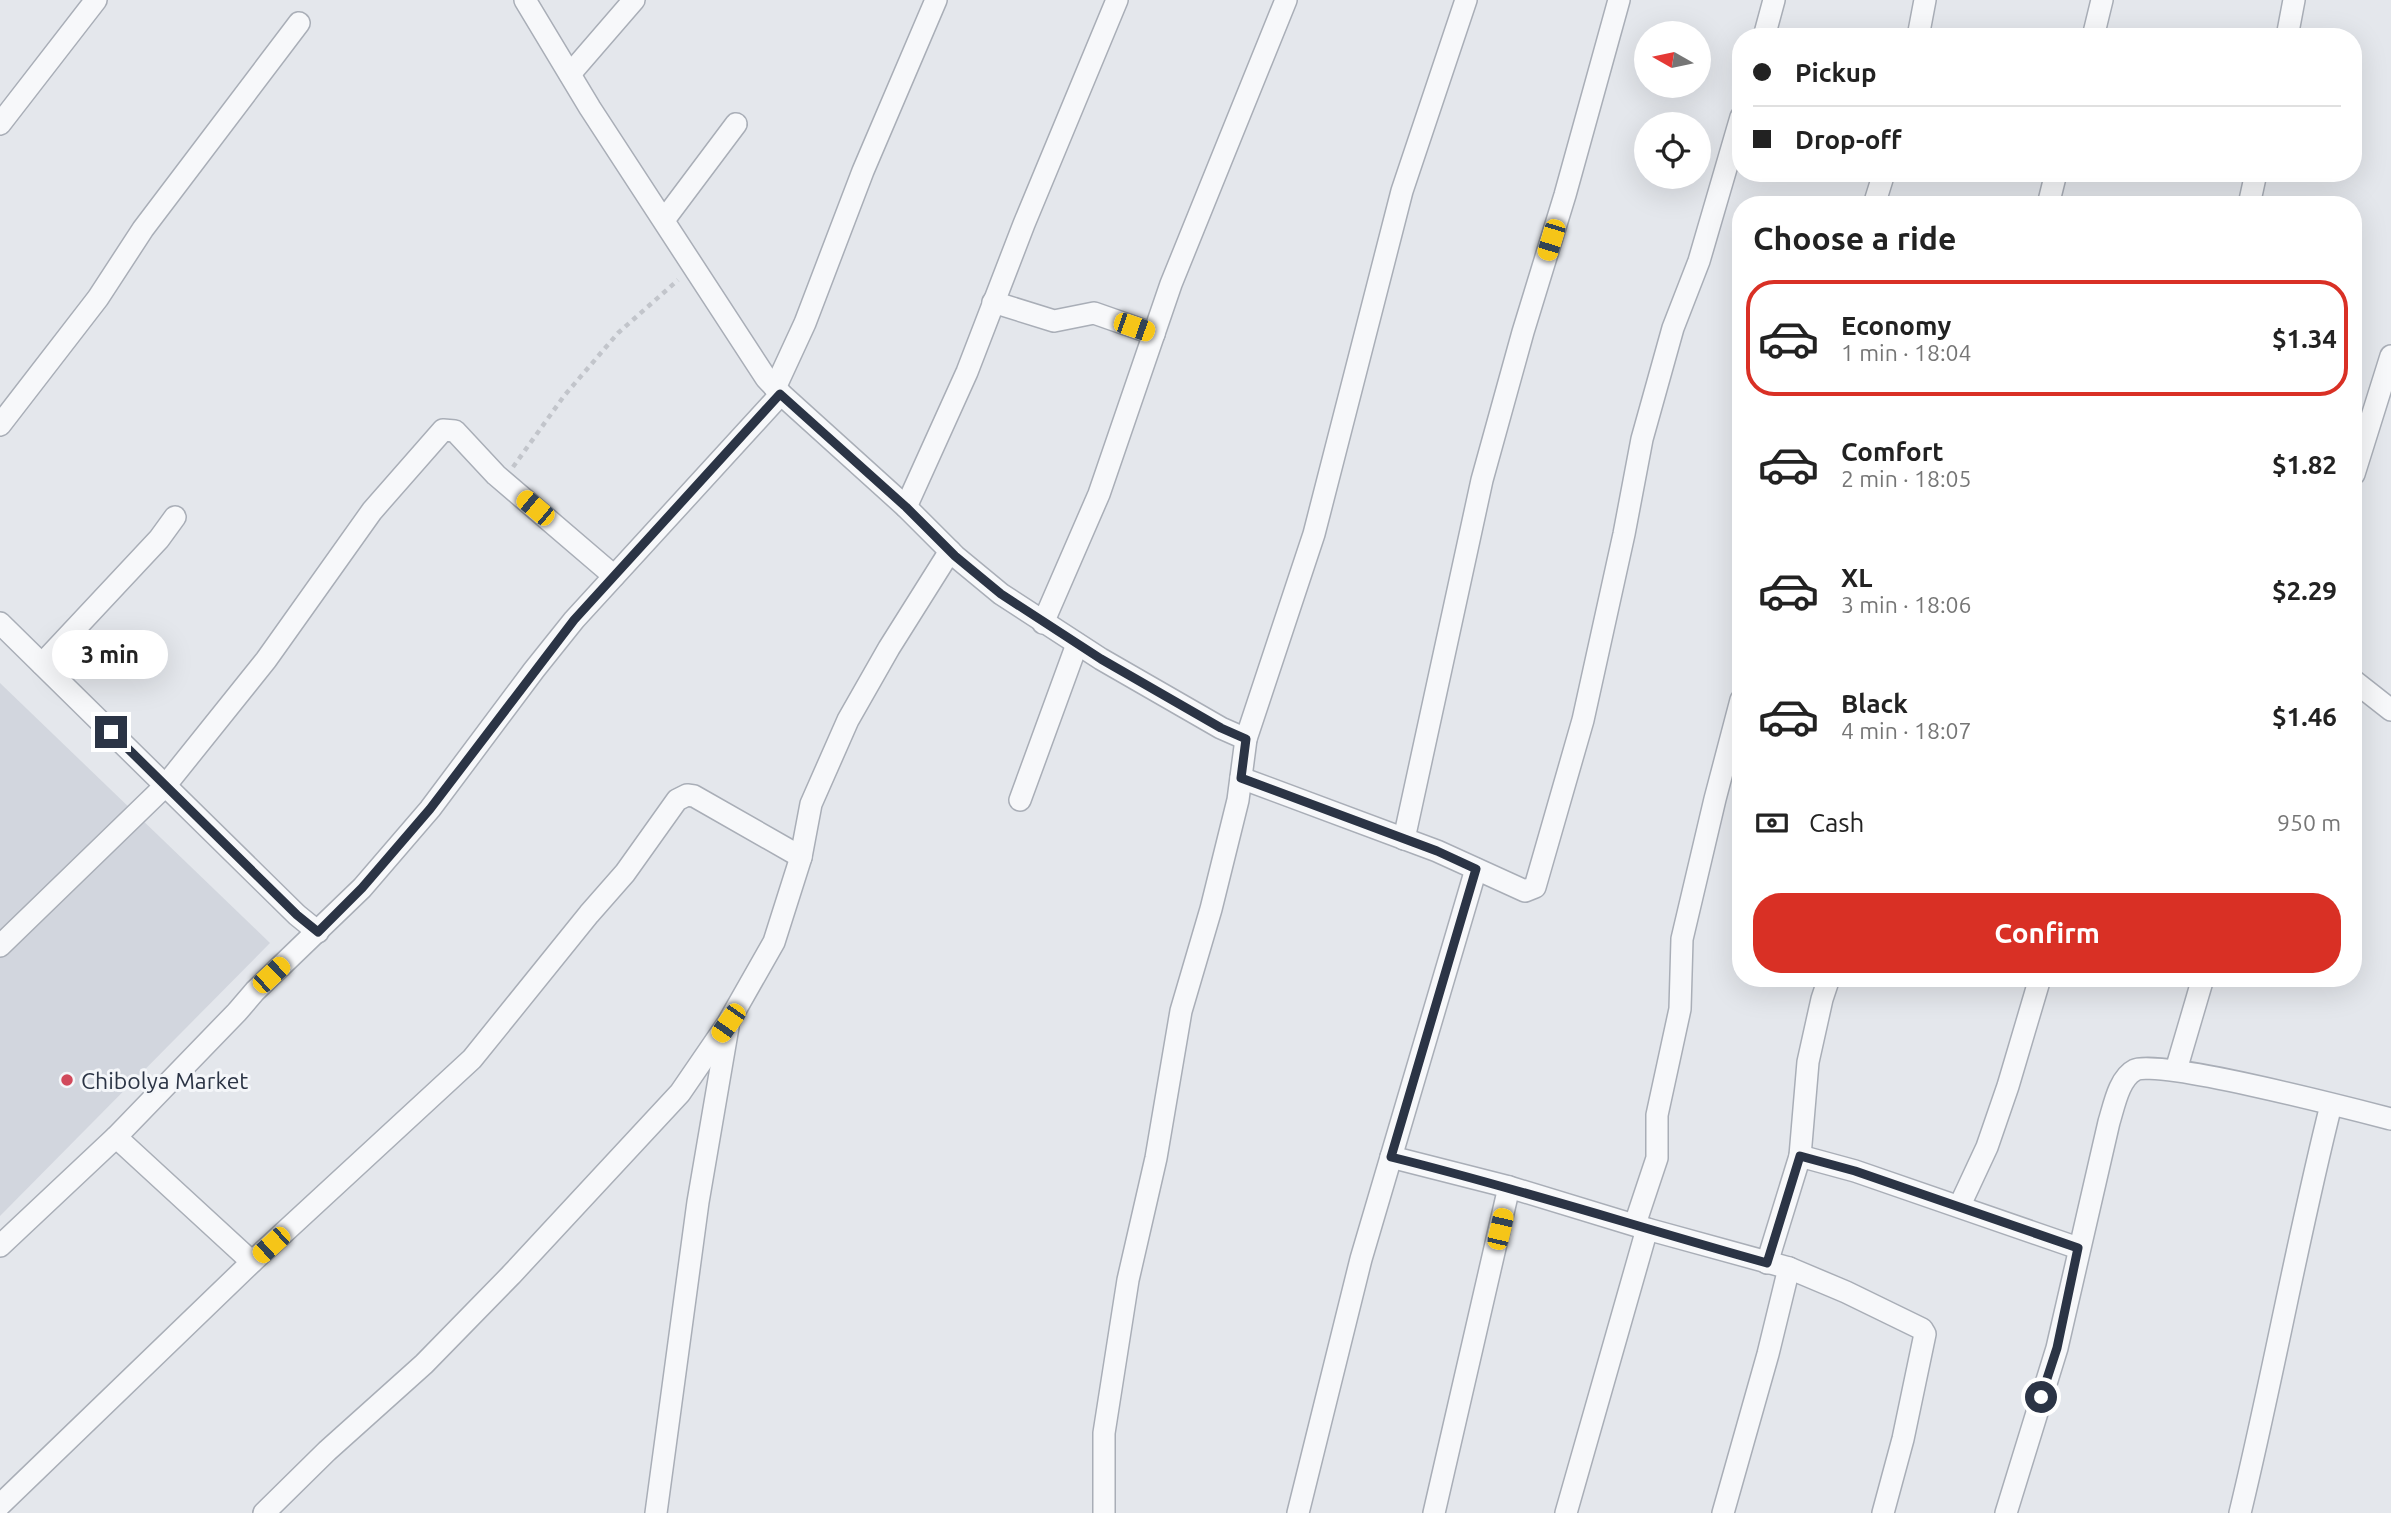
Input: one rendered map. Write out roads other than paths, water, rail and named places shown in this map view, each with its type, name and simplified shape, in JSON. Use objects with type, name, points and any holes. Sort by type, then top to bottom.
[{"type":"street","points":[[0,124],[96,0]]},
{"type":"street","points":[[525,0],[570,75],[765,378],[950,551],[1001,594],[1077,644],[1221,728],[1246,739]]},
{"type":"street","points":[[570,75],[634,0]]},
{"type":"street","points":[[0,1247],[116,1137],[255,991],[362,888],[430,809],[574,620],[778,391],[863,171],[936,0]]},
{"type":"street","points":[[906,507],[967,372],[1024,224],[1117,0]]},
{"type":"street","points":[[1044,623],[1099,494],[1171,284],[1286,0]]},
{"type":"street","points":[[1104,1513],[1105,1423],[1128,1280],[1156,1158],[1181,1011],[1224,859],[1238,800],[1246,739],[1314,534],[1402,191],[1466,0]]},
{"type":"street","points":[[1404,839],[1482,480],[1619,0]]},
{"type":"street","points":[[1766,28],[1774,0]]},
{"type":"street","points":[[1920,28],[1925,0]]},
{"type":"street","points":[[2095,28],[2102,0]]},
{"type":"street","points":[[2289,28],[2294,0]]},
{"type":"street","points":[[0,425],[82,319],[144,229],[299,23]]},
{"type":"street","points":[[664,220],[736,124]]},
{"type":"street","points":[[1241,778],[1404,839],[1525,891],[1535,887],[1583,720],[1627,522],[1642,439],[1672,328],[1699,261],[1732,148]]},
{"type":"street","points":[[993,302],[1054,321],[1094,313],[1154,334]]},
{"type":"street","points":[[2362,448],[2391,356]]},
{"type":"street","points":[[0,946],[165,786],[266,660],[372,511],[443,430],[455,431],[503,482],[614,576]]},
{"type":"street","points":[[42,664],[159,539],[175,517]]},
{"type":"street","points":[[264,1513],[327,1451],[424,1364],[511,1275],[680,1093],[728,1023],[774,942],[801,857],[811,804],[848,720],[889,648],[950,551]]},
{"type":"street","points":[[0,623],[297,915],[318,932]]},
{"type":"street","points":[[1020,800],[1077,644]]},
{"type":"street","points":[[2362,687],[2391,710]]},
{"type":"street","points":[[1566,1513],[1657,1158],[1657,1115],[1680,1009],[1682,939],[1732,734]]},
{"type":"street","points":[[0,1505],[252,1262],[472,1059],[625,873],[677,800],[694,796],[801,857]]},
{"type":"street","points":[[1298,1513],[1361,1259],[1476,869]]},
{"type":"street","points":[[1767,1263],[1800,1156],[1808,1062],[1827,987]]},
{"type":"street","points":[[1960,1205],[1987,1147],[2037,987]]},
{"type":"street","points":[[2176,1070],[2200,987]]},
{"type":"street","points":[[656,1513],[698,1202],[728,1023]]},
{"type":"street","points":[[2006,1513],[2057,1348],[2109,1122],[2120,1088],[2135,1070],[2176,1070],[2391,1119]]},
{"type":"street","points":[[2240,1513],[2311,1186],[2332,1105]]},
{"type":"street","points":[[116,1137],[252,1262]]},
{"type":"street","points":[[1800,1156],[1960,1205],[2078,1248]]},
{"type":"street","points":[[1391,1157],[1509,1187],[1789,1268],[1915,1324],[1925,1334],[1903,1439],[1883,1513]]},
{"type":"street","points":[[1434,1513],[1509,1187]]},
{"type":"street","points":[[1723,1513],[1789,1268]]},
{"type":"place","name":"Chibolya Market","points":[[67,1080]]}]
